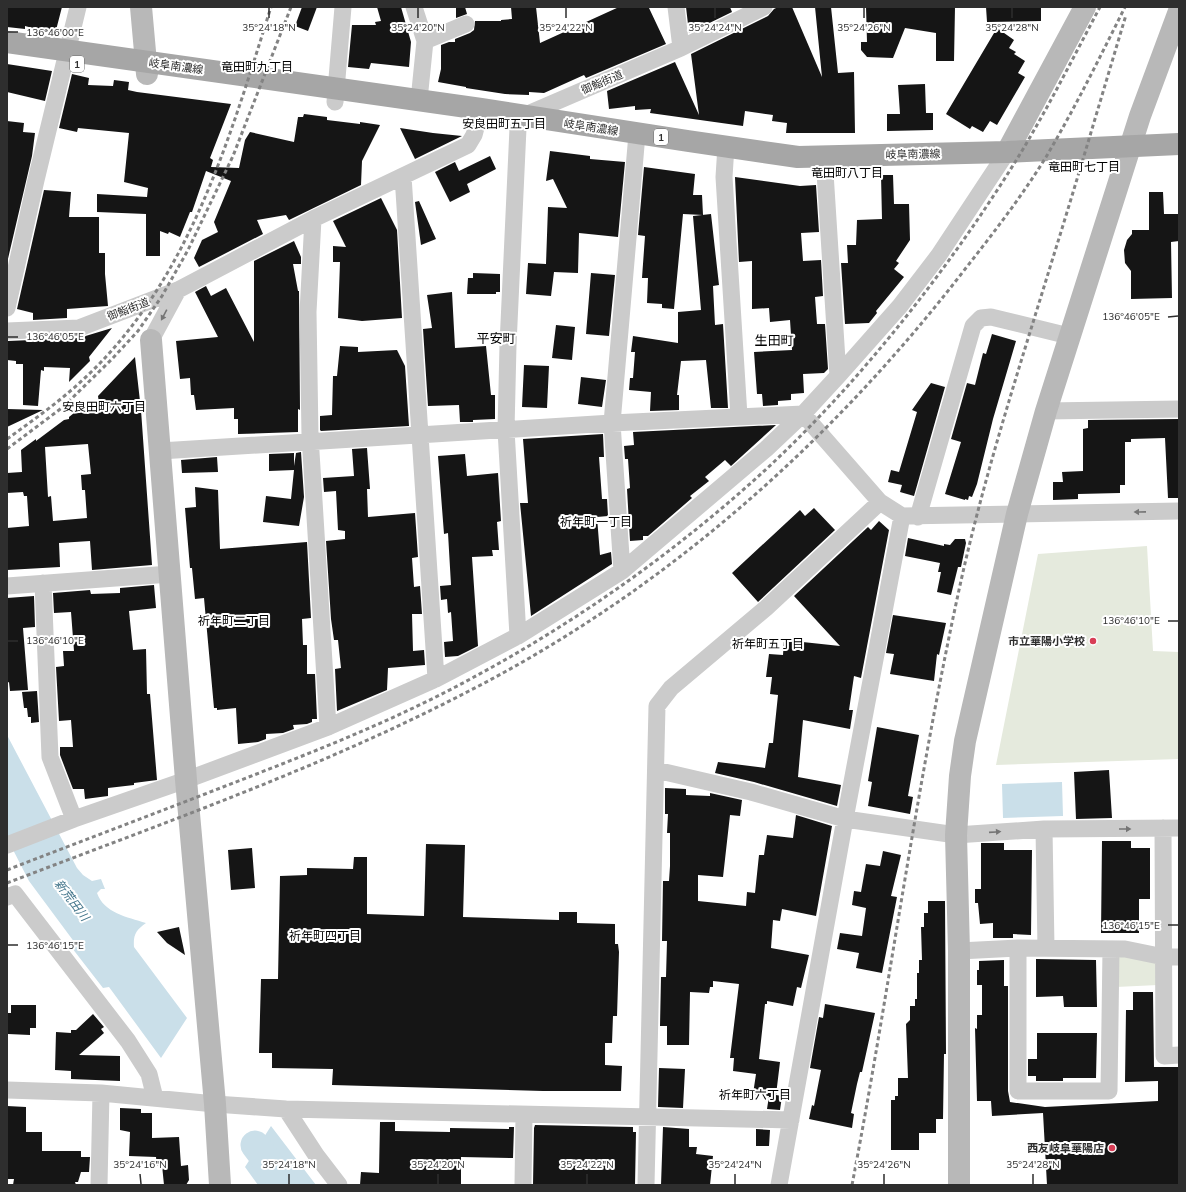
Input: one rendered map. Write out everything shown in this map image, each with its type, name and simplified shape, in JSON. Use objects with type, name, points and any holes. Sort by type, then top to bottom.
[{"type":"main road","name":"岐阜南濃線","points":[[7,42],[67,57]]},
{"type":"main road","name":"岐阜南濃線","points":[[7,55],[67,57],[480,115],[725,153],[798,156],[824,163],[1003,158],[1128,152],[1179,144]]},
{"type":"main road","name":"岐阜南濃線","points":[[336,95],[419,100],[480,115]]},
{"type":"main road","name":"岐阜南濃線","points":[[1128,152],[1179,157]]},
{"type":"street","points":[[7,308],[78,7]]},
{"type":"street","points":[[141,7],[147,68]]},
{"type":"street","points":[[336,95],[343,7]]},
{"type":"street","points":[[414,7],[425,41],[419,100]]},
{"type":"street","points":[[676,7],[681,48]]},
{"type":"street","name":"御鮨街道","points":[[521,122],[681,48],[764,7]]},
{"type":"street","points":[[7,845],[74,819],[186,780],[328,727],[436,679],[518,636],[622,571],[766,449],[803,414],[900,306],[939,255],[1003,158],[1085,7]]},
{"type":"street","points":[[959,1185],[959,951],[956,835],[965,741],[1017,514],[1046,411],[1128,152],[1179,11]]},
{"type":"street","points":[[425,41],[466,24]]},
{"type":"street","name":"御鮨街道","points":[[7,331],[79,328],[178,290],[313,219],[468,145],[474,135],[480,115]]},
{"type":"street","points":[[518,636],[506,430],[508,345],[521,122]]},
{"type":"street","points":[[622,571],[612,423],[637,140]]},
{"type":"street","points":[[725,153],[724,177],[739,416]]},
{"type":"street","points":[[824,163],[838,376]]},
{"type":"street","points":[[403,176],[436,679]]},
{"type":"street","points":[[313,219],[308,312],[311,442],[328,727]]},
{"type":"street","points":[[178,290],[151,340],[186,780],[215,1104],[220,1185]]},
{"type":"street","points":[[779,1185],[844,819],[910,516],[973,326],[981,318],[991,317],[1069,336]]},
{"type":"street","points":[[1046,411],[1179,409]]},
{"type":"street","points":[[160,451],[612,423],[803,414]]},
{"type":"street","points":[[803,414],[880,502],[910,516],[1179,511]]},
{"type":"street","points":[[646,1185],[657,706],[672,688],[766,608],[880,502]]},
{"type":"street","points":[[7,586],[170,574]]},
{"type":"street","points":[[42,583],[50,757],[74,819]]},
{"type":"street","points":[[656,770],[751,792],[844,819],[956,835],[1044,829],[1171,828],[1171,957],[1164,1056],[1179,1055]]},
{"type":"street","points":[[1044,829],[1046,948]]},
{"type":"street","points":[[7,897],[15,894],[128,1041],[149,1074],[155,1098]]},
{"type":"street","points":[[959,951],[1018,948],[1125,949],[1171,957]]},
{"type":"street","points":[[1018,948],[1018,1091],[1109,1090],[1111,949]]},
{"type":"street","points":[[7,1090],[102,1093],[286,1109],[791,1120]]},
{"type":"street","points":[[99,1185],[102,1093]]},
{"type":"street","points":[[286,1109],[316,1155],[339,1185]]},
{"type":"street","points":[[523,1185],[524,1115]]},
{"type":"shaded area","points":[[1147,546],[1153,651],[1179,652],[1179,759],[996,765],[1038,554]]},
{"type":"shaded area","points":[[1116,955],[1159,962],[1158,985],[1116,987]]},
{"type":"water","points":[[7,735],[77,868],[83,875],[92,881],[101,879],[105,889],[101,889],[97,893],[100,900],[111,910],[117,913],[146,923],[136,933],[134,947],[187,1018],[161,1058],[109,987],[103,988],[72,948],[75,943],[29,881],[7,838]]},
{"type":"water","points":[[1062,782],[1063,816],[1003,818],[1002,784]]},
{"type":"water","points":[[271,1126],[316,1185],[258,1185],[245,1167]]},
{"type":"building","points":[[7,7],[62,7],[55,34],[25,26],[25,29],[7,27]]},
{"type":"building","points":[[302,7],[317,7],[308,31],[295,26]]},
{"type":"building","points":[[377,7],[401,7],[411,42],[409,67],[371,63],[369,69],[348,67],[352,25],[376,25],[375,22],[381,21]]},
{"type":"building","points":[[456,7],[465,7],[467,14],[456,18]]},
{"type":"building","points":[[511,7],[536,7],[540,43],[619,7],[649,8],[666,44],[586,78],[584,75],[544,93],[529,92],[529,95],[505,94],[438,82],[441,69],[441,45],[449,42],[455,42],[455,39],[470,33],[474,30],[475,21],[501,21],[512,19]]},
{"type":"building","points":[[686,7],[730,7],[732,12],[689,33]]},
{"type":"building","points":[[778,7],[792,7],[822,77],[815,7],[831,7],[838,73],[854,72],[855,133],[786,133],[787,123],[772,121],[773,115],[745,111],[743,126],[650,113],[651,109],[635,110],[635,106],[609,109],[607,91],[675,62],[699,115],[691,54],[768,16]]},
{"type":"building","points":[[866,7],[955,7],[954,61],[936,61],[936,33],[905,28],[893,58],[867,57],[861,50],[861,42],[867,42]]},
{"type":"building","points":[[986,7],[1041,7],[1041,21],[987,22]]},
{"type":"building","points":[[997,28],[1014,40],[1009,48],[1016,52],[1014,54],[1025,61],[1018,73],[1025,77],[997,125],[990,121],[983,132],[972,126],[970,129],[946,114]]},
{"type":"building","points":[[7,64],[52,71],[45,101],[7,92]]},
{"type":"building","points":[[72,74],[89,78],[88,85],[113,86],[114,80],[129,82],[128,90],[137,92],[231,104],[210,158],[213,160],[211,167],[239,168],[245,140],[250,132],[294,142],[298,117],[303,117],[304,114],[327,117],[327,120],[380,125],[362,161],[361,185],[289,220],[286,215],[257,220],[263,234],[199,267],[194,258],[202,240],[218,232],[214,222],[231,181],[206,171],[192,212],[190,212],[180,237],[169,232],[168,234],[160,231],[160,256],[146,256],[146,214],[97,212],[97,194],[147,197],[148,188],[124,182],[129,133],[78,128],[77,132],[59,128]]},
{"type":"building","points":[[925,84],[926,113],[933,113],[933,130],[887,131],[887,114],[900,114],[898,85]]},
{"type":"building","points":[[7,121],[24,123],[23,132],[35,133],[32,156],[7,263]]},
{"type":"building","points":[[400,128],[433,133],[462,136],[415,159]]},
{"type":"building","points":[[550,151],[590,156],[590,159],[625,162],[618,237],[579,233],[578,273],[554,272],[551,296],[526,294],[528,263],[546,264],[548,207],[567,208],[553,179],[546,181]]},
{"type":"building","points":[[490,156],[496,169],[467,184],[470,192],[450,202],[435,172],[455,162],[459,171]]},
{"type":"building","points":[[644,167],[695,174],[693,195],[702,195],[703,215],[683,214],[674,309],[662,308],[662,304],[647,303],[648,278],[642,278],[645,236],[638,235]]},
{"type":"building","points":[[881,175],[893,175],[894,204],[909,204],[910,240],[896,261],[899,263],[894,269],[904,277],[876,311],[877,313],[869,323],[845,324],[841,263],[848,263],[847,245],[856,245],[857,220],[882,219]]},
{"type":"building","points":[[735,177],[800,186],[816,185],[819,232],[801,233],[803,261],[821,260],[823,296],[815,297],[817,324],[825,324],[828,369],[824,373],[803,374],[804,393],[791,394],[791,400],[778,401],[778,405],[763,406],[762,394],[757,394],[754,352],[792,350],[790,320],[770,322],[769,308],[752,309],[752,261],[739,262]]},
{"type":"building","points":[[44,190],[71,192],[69,217],[99,217],[99,253],[105,253],[108,306],[67,309],[67,318],[33,320],[33,313],[17,309]]},
{"type":"building","points":[[1149,192],[1163,192],[1164,214],[1179,214],[1179,241],[1171,242],[1172,298],[1131,299],[1131,271],[1125,263],[1124,250],[1127,240],[1132,234],[1132,230],[1149,230]]},
{"type":"building","points":[[381,198],[397,230],[402,318],[362,321],[338,318],[340,262],[333,262],[333,246],[346,247],[333,221]]},
{"type":"building","points":[[419,201],[436,239],[421,245],[415,202]]},
{"type":"building","points":[[711,214],[719,285],[713,286],[715,325],[723,324],[728,408],[711,408],[706,360],[681,361],[677,395],[679,395],[679,410],[650,411],[651,392],[629,390],[630,378],[633,378],[635,352],[631,352],[633,336],[678,343],[678,312],[701,310],[693,216]]},
{"type":"building","points":[[294,241],[301,257],[301,264],[293,264],[299,291],[300,410],[298,409],[298,432],[238,434],[238,419],[234,419],[234,408],[196,410],[194,395],[191,395],[190,378],[180,379],[176,341],[218,337],[195,292],[206,286],[211,296],[226,288],[254,342],[254,261]]},
{"type":"building","points":[[473,273],[500,274],[500,292],[496,292],[496,294],[467,294],[468,278],[473,278]]},
{"type":"building","points":[[591,273],[615,275],[609,336],[586,334]]},
{"type":"building","points":[[452,292],[455,348],[486,346],[491,395],[495,395],[495,419],[460,422],[459,405],[428,406],[423,329],[432,328],[427,295]]},
{"type":"building","points":[[556,325],[575,327],[572,360],[552,358]]},
{"type":"building","points":[[112,328],[89,357],[90,361],[69,382],[70,368],[44,367],[44,371],[41,370],[38,406],[23,405],[23,364],[16,364],[16,361],[7,360],[8,341],[79,338]]},
{"type":"building","points":[[992,334],[1016,341],[993,419],[977,484],[972,497],[969,496],[968,500],[965,500],[945,494],[961,442],[951,439],[967,383],[975,385],[983,353],[986,354]]},
{"type":"building","points":[[340,346],[358,347],[358,352],[397,350],[405,366],[409,426],[320,430],[320,416],[332,415],[333,376],[337,376]]},
{"type":"building","points":[[135,357],[141,410],[152,565],[92,570],[90,541],[59,543],[60,567],[7,570],[7,528],[29,526],[27,496],[24,496],[23,492],[7,493],[7,473],[22,472],[21,450],[36,439],[36,441],[64,420],[69,419],[69,417],[74,413],[79,413],[78,407],[86,404],[99,403],[98,396]],"holes":[[[88,444],[91,474],[81,475],[82,490],[85,490],[87,518],[53,521],[51,496],[48,497],[45,447]]]},
{"type":"building","points":[[524,365],[549,366],[547,408],[522,407]]},
{"type":"building","points":[[581,377],[606,380],[602,407],[578,404]]},
{"type":"building","points":[[931,383],[945,387],[914,496],[900,492],[902,485],[888,482],[891,470],[899,472],[917,412],[912,410]]},
{"type":"building","points":[[7,409],[43,410],[7,427]]},
{"type":"building","points":[[1179,419],[1179,498],[1168,498],[1165,438],[1131,439],[1131,442],[1125,442],[1125,485],[1120,485],[1120,493],[1078,494],[1078,499],[1053,500],[1053,482],[1063,482],[1062,472],[1083,471],[1083,429],[1088,428],[1088,420]]},
{"type":"building","points":[[776,425],[731,466],[725,460],[705,477],[709,481],[690,496],[692,498],[648,536],[643,536],[643,540],[630,541],[627,489],[630,488],[628,459],[625,459],[624,446],[634,445],[633,432]]},
{"type":"building","points":[[603,434],[604,457],[599,457],[602,499],[607,499],[608,516],[597,517],[600,555],[611,552],[612,564],[531,616],[520,503],[528,503],[523,439]]},
{"type":"building","points":[[367,448],[370,489],[367,489],[368,517],[415,513],[418,557],[412,558],[414,587],[420,586],[422,614],[412,614],[413,651],[424,650],[425,665],[388,668],[387,690],[337,711],[335,669],[341,668],[338,640],[334,640],[331,619],[326,541],[345,539],[345,531],[338,530],[336,491],[324,492],[323,478],[354,476],[352,449]]},
{"type":"building","points":[[301,452],[304,497],[299,526],[263,522],[266,496],[291,499],[294,470],[269,471],[269,454],[294,453],[294,466],[296,453]]},
{"type":"building","points":[[465,454],[467,476],[498,473],[501,521],[497,522],[499,550],[492,550],[493,556],[472,557],[478,646],[458,656],[445,657],[444,642],[453,641],[451,612],[448,613],[447,599],[441,600],[440,586],[451,585],[448,533],[444,534],[438,456]]},
{"type":"building","points":[[217,457],[218,472],[182,473],[181,460]]},
{"type":"building","points":[[195,487],[218,490],[220,549],[307,542],[311,618],[302,619],[303,645],[307,645],[307,674],[315,674],[317,719],[312,719],[312,722],[307,724],[293,725],[294,729],[283,733],[266,734],[266,739],[258,742],[238,744],[236,708],[217,710],[217,708],[214,708],[204,598],[195,599],[192,568],[190,568],[185,508],[196,507]]},
{"type":"building","points":[[814,508],[835,530],[758,602],[732,573],[800,510],[805,516]]},
{"type":"building","points":[[879,521],[889,530],[861,678],[854,676],[849,710],[853,710],[850,729],[803,720],[798,777],[841,785],[837,806],[754,782],[715,773],[718,762],[765,768],[769,743],[773,743],[778,695],[770,694],[772,677],[766,677],[769,654],[783,655],[784,640],[840,646],[794,596],[868,527],[871,530]]},
{"type":"building","points":[[908,538],[944,546],[944,544],[950,545],[955,539],[965,539],[966,543],[961,567],[958,567],[951,595],[937,592],[941,572],[938,572],[940,563],[905,556]]},
{"type":"building","points":[[154,585],[156,608],[129,611],[133,650],[146,649],[147,694],[150,694],[157,780],[134,783],[134,785],[108,788],[108,796],[85,799],[84,789],[73,789],[60,755],[60,747],[73,747],[71,720],[59,721],[56,667],[64,666],[63,651],[74,651],[71,612],[54,613],[53,593],[90,590],[91,594],[120,593],[120,588]]},
{"type":"building","points":[[34,596],[35,627],[23,628],[28,690],[10,691],[9,682],[7,683],[7,598]]},
{"type":"building","points":[[893,615],[946,623],[939,655],[937,654],[934,681],[890,674],[894,654],[886,653]]},
{"type":"building","points":[[37,691],[39,722],[31,723],[31,717],[28,717],[27,708],[24,708],[22,692]]},
{"type":"building","points":[[877,727],[919,735],[908,796],[913,797],[910,814],[868,806],[872,782],[868,781]]},
{"type":"building","points":[[1109,770],[1112,818],[1076,819],[1074,772]]},
{"type":"building","points":[[665,788],[686,789],[686,795],[710,796],[710,793],[742,800],[740,816],[730,815],[723,877],[698,875],[698,901],[746,906],[747,892],[755,893],[759,855],[764,855],[767,835],[793,838],[796,815],[832,826],[816,916],[782,909],[780,921],[773,920],[771,948],[809,955],[801,988],[797,987],[793,1006],[767,1001],[767,1004],[765,1004],[759,1059],[780,1062],[776,1095],[782,1096],[780,1110],[767,1109],[769,1096],[753,1094],[756,1074],[733,1071],[734,1058],[730,1058],[739,984],[713,981],[713,987],[710,987],[709,993],[690,992],[689,1045],[667,1045],[667,1026],[660,1026],[661,977],[666,977],[667,941],[662,941],[663,881],[669,881],[670,866],[670,833],[667,833],[668,814],[665,814]]},
{"type":"building","points":[[1102,841],[1131,841],[1131,848],[1150,848],[1150,899],[1139,899],[1139,933],[1101,933]]},
{"type":"building","points":[[981,843],[1004,843],[1004,850],[1032,850],[1031,935],[1013,934],[1013,938],[993,938],[993,923],[980,924],[978,903],[975,903],[975,889],[981,889]]},
{"type":"building","points":[[426,844],[465,845],[463,917],[559,920],[559,912],[577,912],[577,923],[615,924],[615,944],[618,944],[619,952],[617,1016],[613,1016],[612,1043],[605,1043],[605,1065],[622,1066],[621,1091],[543,1091],[332,1085],[333,1069],[272,1068],[272,1053],[259,1053],[261,979],[278,979],[280,876],[307,875],[307,868],[353,869],[354,857],[367,857],[367,914],[424,916]]},
{"type":"building","points":[[252,848],[255,888],[231,890],[228,850]]},
{"type":"building","points":[[883,851],[901,855],[891,896],[897,897],[882,973],[856,968],[859,953],[837,949],[840,933],[862,936],[866,908],[852,905],[854,891],[861,892],[866,864],[880,866]]},
{"type":"building","points":[[928,901],[945,901],[946,1054],[944,1054],[943,1119],[936,1119],[936,1133],[919,1133],[919,1150],[891,1150],[891,1100],[895,1100],[895,1096],[898,1096],[898,1078],[908,1078],[906,1024],[910,1020],[910,1006],[915,1006],[915,999],[917,999],[917,973],[919,973],[919,960],[922,960],[921,927],[924,927],[924,913],[928,913]]},
{"type":"building","points":[[179,927],[185,955],[167,943],[157,932]]},
{"type":"building","points":[[1036,959],[1096,960],[1097,1007],[1064,1007],[1063,996],[1036,997]]},
{"type":"building","points":[[1004,960],[1004,986],[1008,986],[1008,1091],[1010,1102],[1045,1107],[1158,1101],[1158,1081],[1125,1082],[1126,1010],[1133,1010],[1133,992],[1153,992],[1154,1067],[1179,1067],[1179,1185],[1047,1185],[1043,1113],[992,1116],[991,1101],[977,1101],[975,1028],[977,1029],[977,1015],[982,1015],[982,985],[977,985],[977,970],[979,970],[979,961]]},
{"type":"building","points":[[825,1004],[875,1013],[851,1113],[854,1114],[852,1128],[809,1119],[812,1105],[814,1106],[821,1070],[810,1068],[819,1017],[823,1018]]},
{"type":"building","points":[[11,1005],[36,1005],[36,1028],[30,1028],[30,1035],[8,1034],[8,1013],[11,1013]]},
{"type":"building","points":[[93,1014],[104,1027],[101,1029],[104,1033],[79,1055],[120,1056],[120,1081],[71,1079],[71,1071],[55,1070],[56,1032],[71,1033],[71,1030],[76,1030]]},
{"type":"building","points":[[1037,1033],[1097,1033],[1096,1078],[1063,1078],[1063,1081],[1036,1081],[1036,1076],[1028,1076],[1028,1059],[1037,1059]]},
{"type":"building","points":[[659,1068],[685,1069],[683,1108],[658,1107]]},
{"type":"building","points":[[7,1106],[26,1107],[26,1132],[42,1132],[42,1151],[81,1151],[81,1157],[90,1157],[89,1172],[81,1172],[78,1182],[75,1182],[76,1185],[13,1185],[14,1179],[7,1179]]},
{"type":"building","points":[[120,1108],[141,1109],[141,1113],[152,1113],[152,1138],[179,1137],[181,1166],[188,1165],[189,1180],[186,1185],[164,1185],[162,1165],[157,1166],[156,1157],[129,1156],[130,1132],[120,1130]]},
{"type":"building","points":[[380,1122],[395,1122],[395,1131],[450,1132],[450,1128],[509,1129],[509,1127],[514,1127],[513,1158],[461,1157],[461,1185],[360,1185],[361,1172],[379,1173]]},
{"type":"building","points":[[535,1125],[633,1127],[633,1132],[636,1132],[635,1185],[533,1185]]},
{"type":"building","points":[[663,1127],[689,1129],[689,1147],[697,1147],[696,1154],[713,1156],[710,1185],[661,1185]]},
{"type":"building","points":[[756,1129],[770,1130],[769,1146],[756,1146]]},
{"type":"waterway","name":"新荒田川","points":[[255,1145],[285,1185]]},
{"type":"railway","points":[[7,439],[59,401],[88,375],[123,337],[154,295],[180,250],[222,155],[271,7]]},
{"type":"railway","points":[[7,449],[63,407],[112,359],[138,331],[162,296],[188,250],[233,156],[291,7]]},
{"type":"railway","points":[[7,870],[319,749],[444,693],[551,633],[588,609],[624,584],[695,530],[762,473],[798,439],[867,364],[932,283],[962,242],[1017,159],[1049,103],[1100,7]]},
{"type":"railway","points":[[7,883],[299,770],[413,719],[469,691],[539,652],[607,609],[672,563],[734,513],[794,459],[850,403],[904,344],[955,282],[1014,205],[1046,157],[1097,64],[1125,7]]},
{"type":"railway","points":[[852,1185],[879,1036],[929,738],[968,549],[1002,426],[1126,15]]},
{"type":"place","name":"市立華陽小学校","points":[[1093,641]]},
{"type":"place","name":"西友岐阜華陽店","points":[[1112,1148]]},
{"type":"district","name":"竜田町九丁目","points":[[257,66]]},
{"type":"district","name":"安良田町五丁目","points":[[504,123]]},
{"type":"district","name":"竜田町七丁目","points":[[1084,166]]},
{"type":"district","name":"竜田町八丁目","points":[[847,172]]},
{"type":"district","name":"平安町","points":[[496,338]]},
{"type":"district","name":"生田町","points":[[774,340]]},
{"type":"district","name":"安良田町六丁目","points":[[104,406]]},
{"type":"district","name":"祈年町一丁目","points":[[596,521]]},
{"type":"district","name":"祈年町二丁目","points":[[234,620]]},
{"type":"district","name":"祈年町五丁目","points":[[768,643]]},
{"type":"district","name":"祈年町四丁目","points":[[325,935]]},
{"type":"district","name":"祈年町六丁目","points":[[755,1094]]}]
